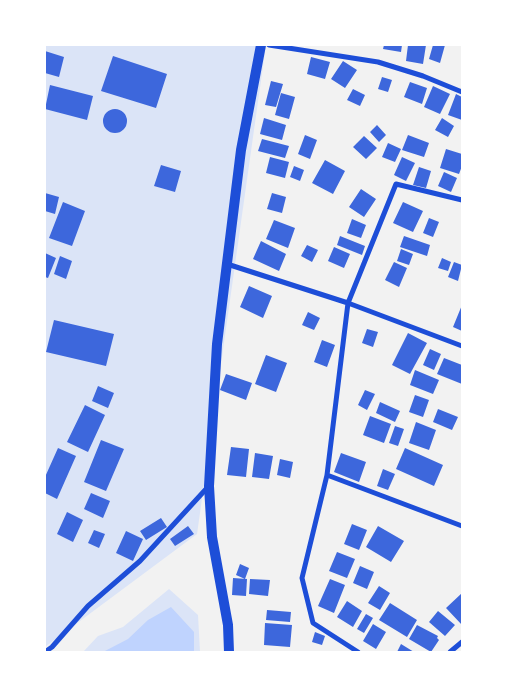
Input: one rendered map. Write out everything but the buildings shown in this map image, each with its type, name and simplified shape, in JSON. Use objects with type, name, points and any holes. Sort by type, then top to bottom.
[{"type":"main road","points":[[229,652],[228,625],[212,537],[210,486],[217,344],[241,150],[261,45]]},
{"type":"street","points":[[269,45],[378,62],[423,76],[462,92]]},
{"type":"street","points":[[358,652],[313,624],[302,578],[327,475],[348,303],[396,184],[462,200]]},
{"type":"street","points":[[227,264],[348,303],[462,346]]},
{"type":"street","points":[[327,475],[462,526]]},
{"type":"street","points":[[45,652],[52,648],[88,606],[140,561],[210,486]]},
{"type":"street","points":[[450,652],[462,642]]},
{"type":"shaded area","points":[[45,45],[266,45],[197,534],[45,647]]},
{"type":"shaded area","points":[[169,589],[198,615],[200,652],[83,652],[98,636],[123,627]]},
{"type":"water","points":[[171,607],[194,632],[194,652],[103,652],[128,639],[148,620]]}]
